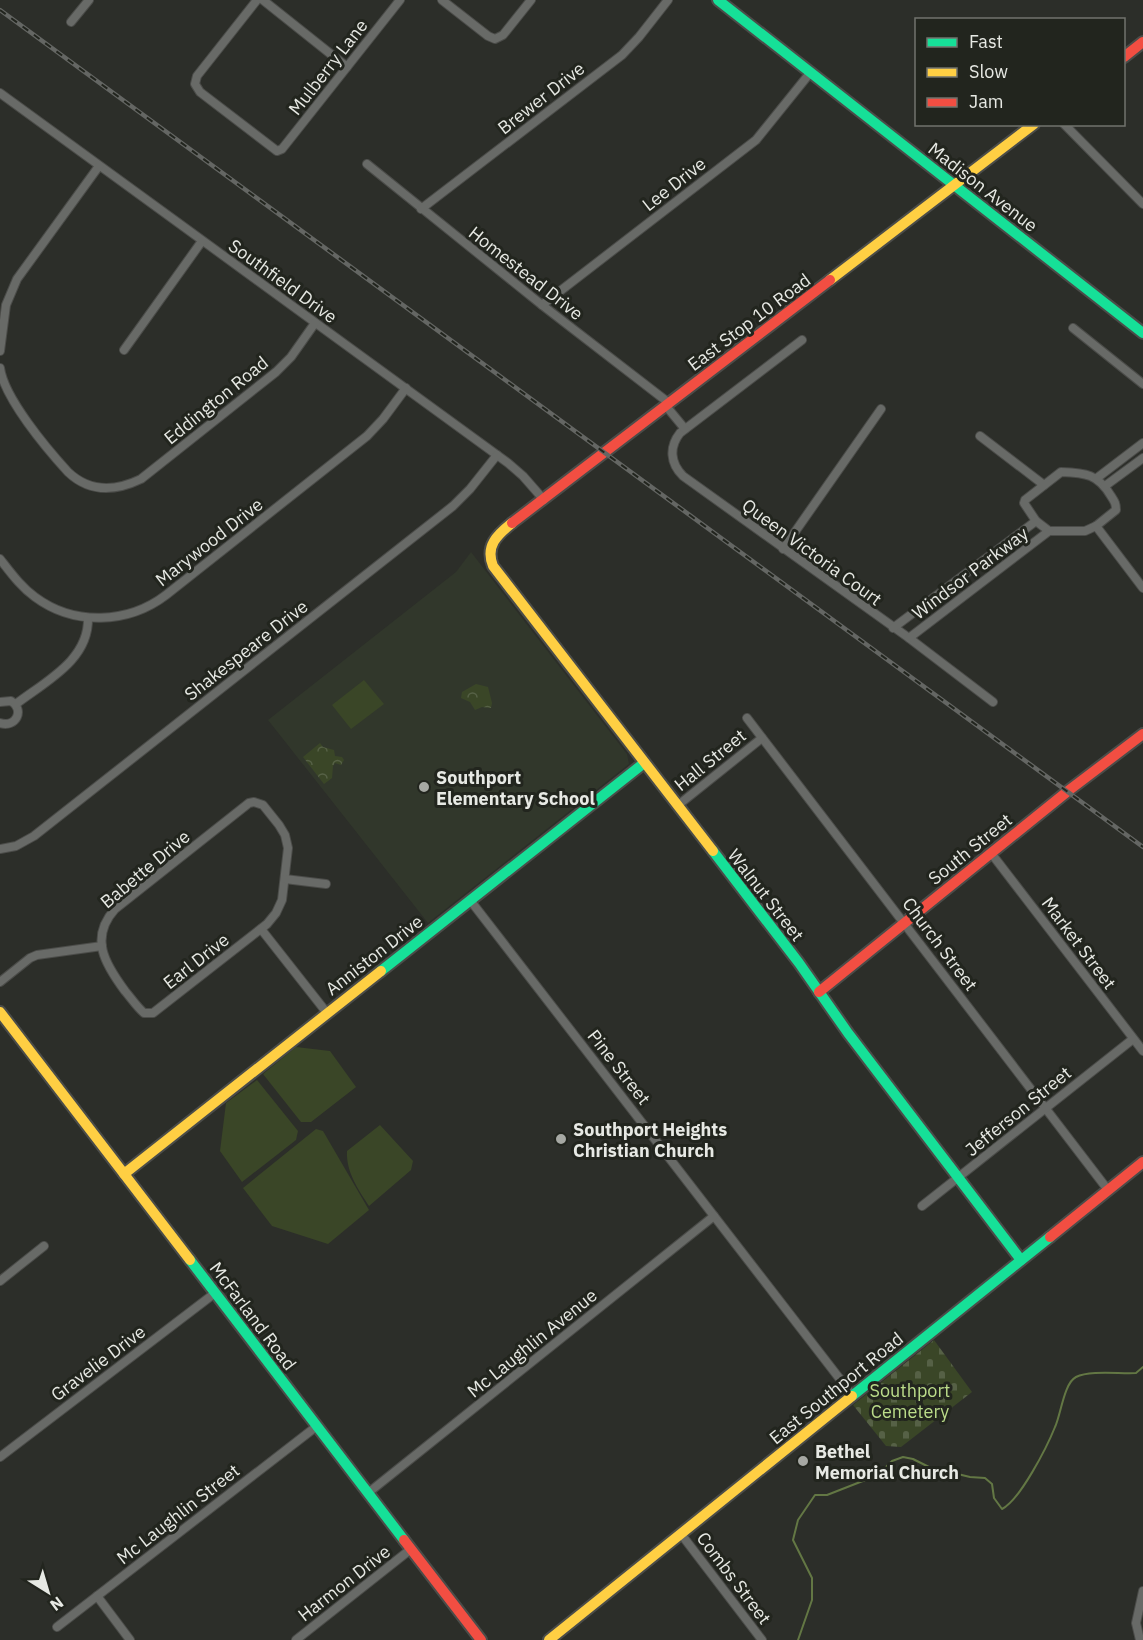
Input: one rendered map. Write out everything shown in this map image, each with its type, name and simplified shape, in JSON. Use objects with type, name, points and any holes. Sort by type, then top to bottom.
[{"type":"street","points":[[71,22],[89,0]]},
{"type":"street","name":"Mulberry Lane","points":[[258,0],[197,76],[195,84],[200,92],[278,151],[282,149],[400,0]]},
{"type":"street","points":[[263,0],[347,67]]},
{"type":"street","points":[[442,0],[495,39],[503,35],[531,0]]},
{"type":"street","name":"Brewer Drive","points":[[421,209],[622,55],[669,0]]},
{"type":"street","name":"Madison Avenue","points":[[718,0],[1143,333]]},
{"type":"street","points":[[1125,56],[1143,42]]},
{"type":"street","name":"Lee Drive","points":[[542,305],[761,135],[810,73]]},
{"type":"street","name":"Southfield Drive","points":[[0,93],[496,455],[523,476],[544,500]]},
{"type":"street","name":"East Stop 10 Road","points":[[489,549],[498,534],[1031,126]]},
{"type":"street","points":[[1066,126],[1143,204]]},
{"type":"street","name":"Homestead Drive","points":[[367,164],[668,405]]},
{"type":"street","points":[[0,351],[6,305],[17,279],[99,166]]},
{"type":"street","points":[[124,350],[202,241]]},
{"type":"street","name":"Eddington Road","points":[[0,368],[2,381],[11,400],[68,472],[89,486],[106,489],[123,487],[144,477],[271,377],[291,357],[315,323]]},
{"type":"street","points":[[1072,328],[1143,384]]},
{"type":"street","points":[[668,405],[685,429],[802,340]]},
{"type":"street","name":"Marywood Drive","points":[[2,564],[23,588],[39,600],[62,612],[88,618],[102,618],[125,615],[144,608],[161,599],[367,436],[406,388]]},
{"type":"street","points":[[783,549],[881,409]]},
{"type":"street","name":"Queen Victoria Court","points":[[685,429],[676,438],[673,446],[672,458],[678,471],[909,638],[993,702]]},
{"type":"street","points":[[980,436],[1044,485]]},
{"type":"street","points":[[1143,443],[1097,478],[1106,486],[1117,508],[1096,526],[1143,588]]},
{"type":"street","name":"Shakespeare Drive","points":[[0,849],[16,846],[34,836],[453,506],[471,489],[496,455]]},
{"type":"street","points":[[1106,486],[1143,458]]},
{"type":"street","name":"Windsor Parkway","points":[[1096,526],[1077,532],[1049,531],[1036,521],[1024,503],[1061,472],[1091,475],[1097,478]]},
{"type":"street","name":"Windsor Parkway","points":[[893,628],[1036,521]]},
{"type":"street","name":"Windsor Parkway","points":[[909,638],[1049,531]]},
{"type":"street","name":"Walnut Street","points":[[489,549],[489,558],[493,566],[1021,1260]]},
{"type":"street","points":[[16,704],[73,660],[85,641],[88,618]]},
{"type":"street","points":[[0,702],[9,700],[16,704],[19,713],[15,721],[8,724],[0,723]]},
{"type":"street","name":"Church Street","points":[[747,718],[1108,1190]]},
{"type":"street","name":"South Street","points":[[819,992],[1143,734]]},
{"type":"street","name":"Hall Street","points":[[677,806],[762,738]]},
{"type":"street","name":"Anniston Drive","points":[[124,1174],[644,763]]},
{"type":"street","name":"Earl Drive","points":[[102,946],[112,973],[141,1011],[148,1014],[153,1013],[270,921],[280,906],[288,848],[285,835],[263,805],[256,802]]},
{"type":"street","name":"Babette Drive","points":[[102,946],[105,923],[115,909],[249,803],[256,802]]},
{"type":"street","name":"Market Street","points":[[991,853],[1143,1051]]},
{"type":"street","points":[[285,879],[326,884]]},
{"type":"street","name":"Pine Street","points":[[470,900],[853,1395]]},
{"type":"street","points":[[261,928],[327,1013]]},
{"type":"street","points":[[0,982],[37,955],[102,946]]},
{"type":"street","name":"McFarland Road","points":[[0,1012],[481,1640]]},
{"type":"street","name":"Jefferson Street","points":[[922,1206],[1133,1038]]},
{"type":"street","name":"East Southport Road","points":[[549,1640],[1143,1162]]},
{"type":"street","name":"Mc Laughlin Avenue","points":[[368,1493],[714,1216]]},
{"type":"street","points":[[0,1281],[44,1246]]},
{"type":"street","name":"Gravelie Drive","points":[[0,1457],[215,1293]]},
{"type":"street","name":"Mc Laughlin Street","points":[[57,1627],[317,1426]]},
{"type":"street","name":"Combs Street","points":[[681,1534],[762,1640]]},
{"type":"street","name":"Harmon Drive","points":[[296,1640],[411,1549]]},
{"type":"street","points":[[1140,1640],[1137,1623],[1143,1591]]},
{"type":"street","points":[[97,1596],[130,1640]]},
{"type":"shaded area","points":[[471,552],[627,754],[629,764],[428,923],[268,720],[456,572]]},
{"type":"green space","points":[[364,680],[384,704],[351,729],[332,705]]},
{"type":"green space","points":[[476,684],[488,687],[491,708],[482,707],[475,710],[470,702],[461,698],[462,692]]},
{"type":"green space","points":[[320,743],[323,747],[334,750],[335,756],[342,757],[344,760],[341,765],[335,763],[332,778],[324,784],[303,757]]},
{"type":"green space","points":[[296,1047],[330,1051],[356,1087],[311,1122],[301,1122],[263,1074]]},
{"type":"green space","points":[[257,1080],[298,1131],[296,1140],[242,1182],[220,1151],[226,1103]]},
{"type":"green space","points":[[380,1125],[413,1161],[411,1170],[369,1206],[348,1166],[347,1151]]},
{"type":"green space","points":[[316,1129],[323,1131],[369,1210],[328,1244],[272,1226],[243,1188]]},
{"type":"green space","name":"Southport Cemetery","points":[[934,1340],[972,1392],[901,1447],[886,1446],[853,1405]]},
{"type":"waterway","points":[[798,1640],[812,1600],[812,1578],[793,1540],[798,1520],[815,1495],[827,1495],[873,1477],[892,1461],[903,1457],[929,1467],[970,1477],[985,1478],[992,1484],[994,1498],[1002,1509],[1017,1495],[1039,1459],[1055,1427],[1072,1380],[1089,1374],[1136,1373],[1143,1367]]},
{"type":"railway","points":[[0,10],[1143,847]]},
{"type":"traffic: fast","points":[[718,0],[1143,333]]},
{"type":"traffic: fast","points":[[381,971],[644,763]]},
{"type":"traffic: fast","points":[[713,851],[1021,1260]]},
{"type":"traffic: fast","points":[[852,1396],[1050,1237]]},
{"type":"traffic: fast","points":[[190,1260],[404,1540]]},
{"type":"traffic: slow","points":[[830,280],[1031,126]]},
{"type":"traffic: slow","points":[[512,523],[494,542],[490,553],[493,566],[713,851]]},
{"type":"traffic: slow","points":[[124,1174],[381,971]]},
{"type":"traffic: slow","points":[[0,1012],[190,1260]]},
{"type":"traffic: slow","points":[[549,1640],[852,1396]]},
{"type":"traffic: jam","points":[[1125,56],[1143,42]]},
{"type":"traffic: jam","points":[[512,523],[830,280]]},
{"type":"traffic: jam","points":[[819,992],[1068,791],[1143,734]]},
{"type":"traffic: jam","points":[[1050,1237],[1143,1162]]},
{"type":"traffic: jam","points":[[404,1540],[481,1640]]},
{"type":"place","name":"Southport Elementary School","points":[[424,787]]},
{"type":"place","name":"Southport Heights Christian Church","points":[[561,1139]]},
{"type":"place","name":"Bethel Memorial Church","points":[[803,1461]]}]
